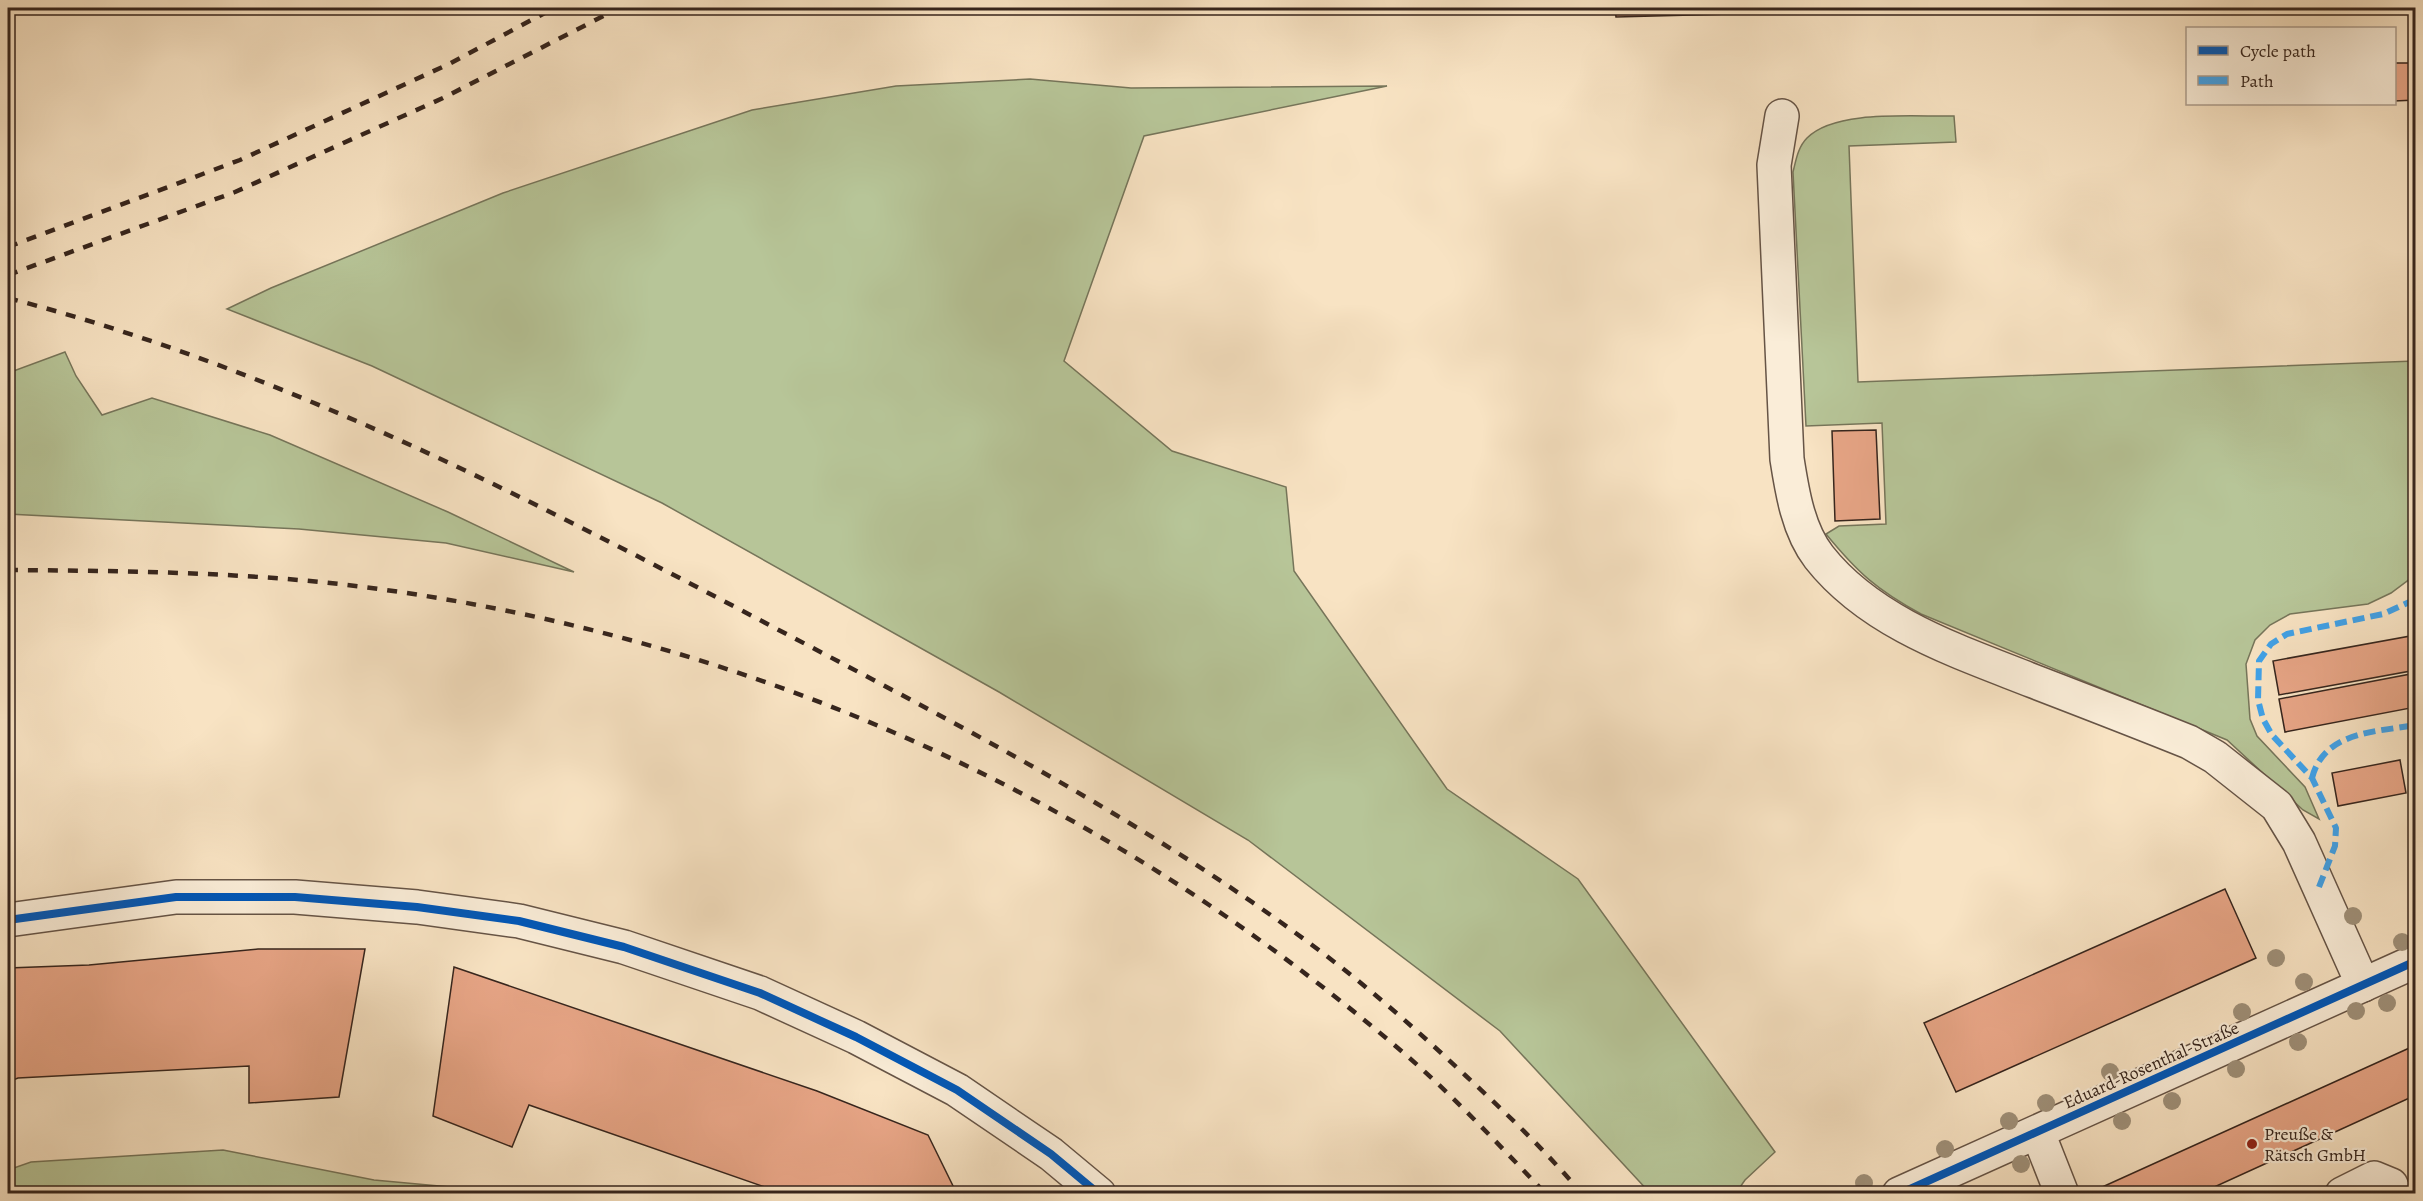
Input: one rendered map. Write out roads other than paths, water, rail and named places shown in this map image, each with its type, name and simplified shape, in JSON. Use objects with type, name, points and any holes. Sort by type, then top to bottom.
[{"type":"street","points":[[1782,116],[1774,165],[1787,459],[1803,527],[1818,555],[1839,579],[1868,604],[1904,625],[1953,650],[2189,742],[2215,757],[2248,782],[2277,807],[2299,842],[2362,985]]},
{"type":"street","points":[[8,920],[176,897],[295,897],[417,907],[519,921],[624,947],[760,993],[856,1037],[957,1090],[1051,1154],[1099,1194]]},
{"type":"street","name":"Eduard-Rosenthal-Straße","points":[[1899,1194],[2415,961]]},
{"type":"street","points":[[2038,1133],[2062,1194]]},
{"type":"street","points":[[2342,1194],[2374,1178],[2391,1185],[2394,1194]]},
{"type":"railway","points":[[8,247],[240,160],[449,64],[554,8]]},
{"type":"railway","points":[[8,275],[235,192],[443,98],[619,8]]},
{"type":"railway","points":[[8,298],[107,327],[204,360],[392,437],[667,571],[971,732],[1111,812],[1179,854],[1247,898],[1332,960],[1410,1025],[1481,1090],[1540,1148],[1582,1194]]},
{"type":"railway","points":[[8,570],[244,576],[386,590],[526,615],[663,649],[796,693],[925,746],[1050,809],[1171,880],[1287,960],[1399,1049],[1456,1101],[1546,1194]]},
{"type":"place","name":"Preuße & Rätsch GmbH","points":[[2252,1144]]}]
